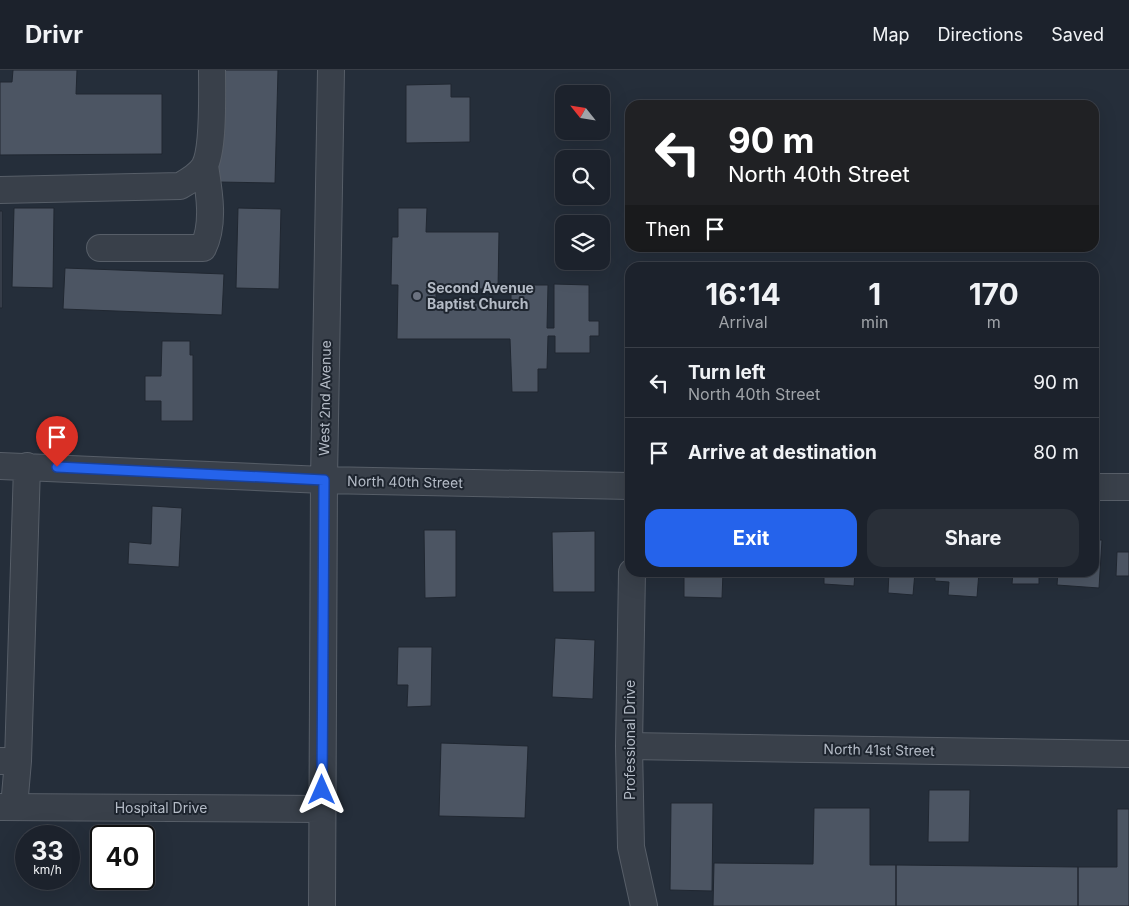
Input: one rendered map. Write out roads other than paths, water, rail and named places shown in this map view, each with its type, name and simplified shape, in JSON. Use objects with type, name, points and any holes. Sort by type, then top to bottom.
[{"type":"street","points":[[100,248],[203,248],[206,240],[210,198],[205,166],[210,140],[212,70]]},
{"type":"street","name":"West 2nd Avenue","points":[[322,906],[324,480],[330,70]]},
{"type":"street","points":[[0,190],[180,186],[192,179],[205,166]]},
{"type":"street","name":"North 40th Street","points":[[0,466],[324,480],[625,486]]},
{"type":"street","points":[[7,807],[10,698],[27,466]]},
{"type":"street","points":[[1099,487],[1129,488]]},
{"type":"street","name":"Professional Drive","points":[[632,577],[629,746],[631,847],[644,906]]},
{"type":"street","name":"North 41st Street","points":[[629,746],[1129,754]]},
{"type":"street","name":"Hospital Drive","points":[[7,807],[322,809]]},
{"type":"place","name":"Second Avenue Baptist Church","points":[[417,296]]}]
